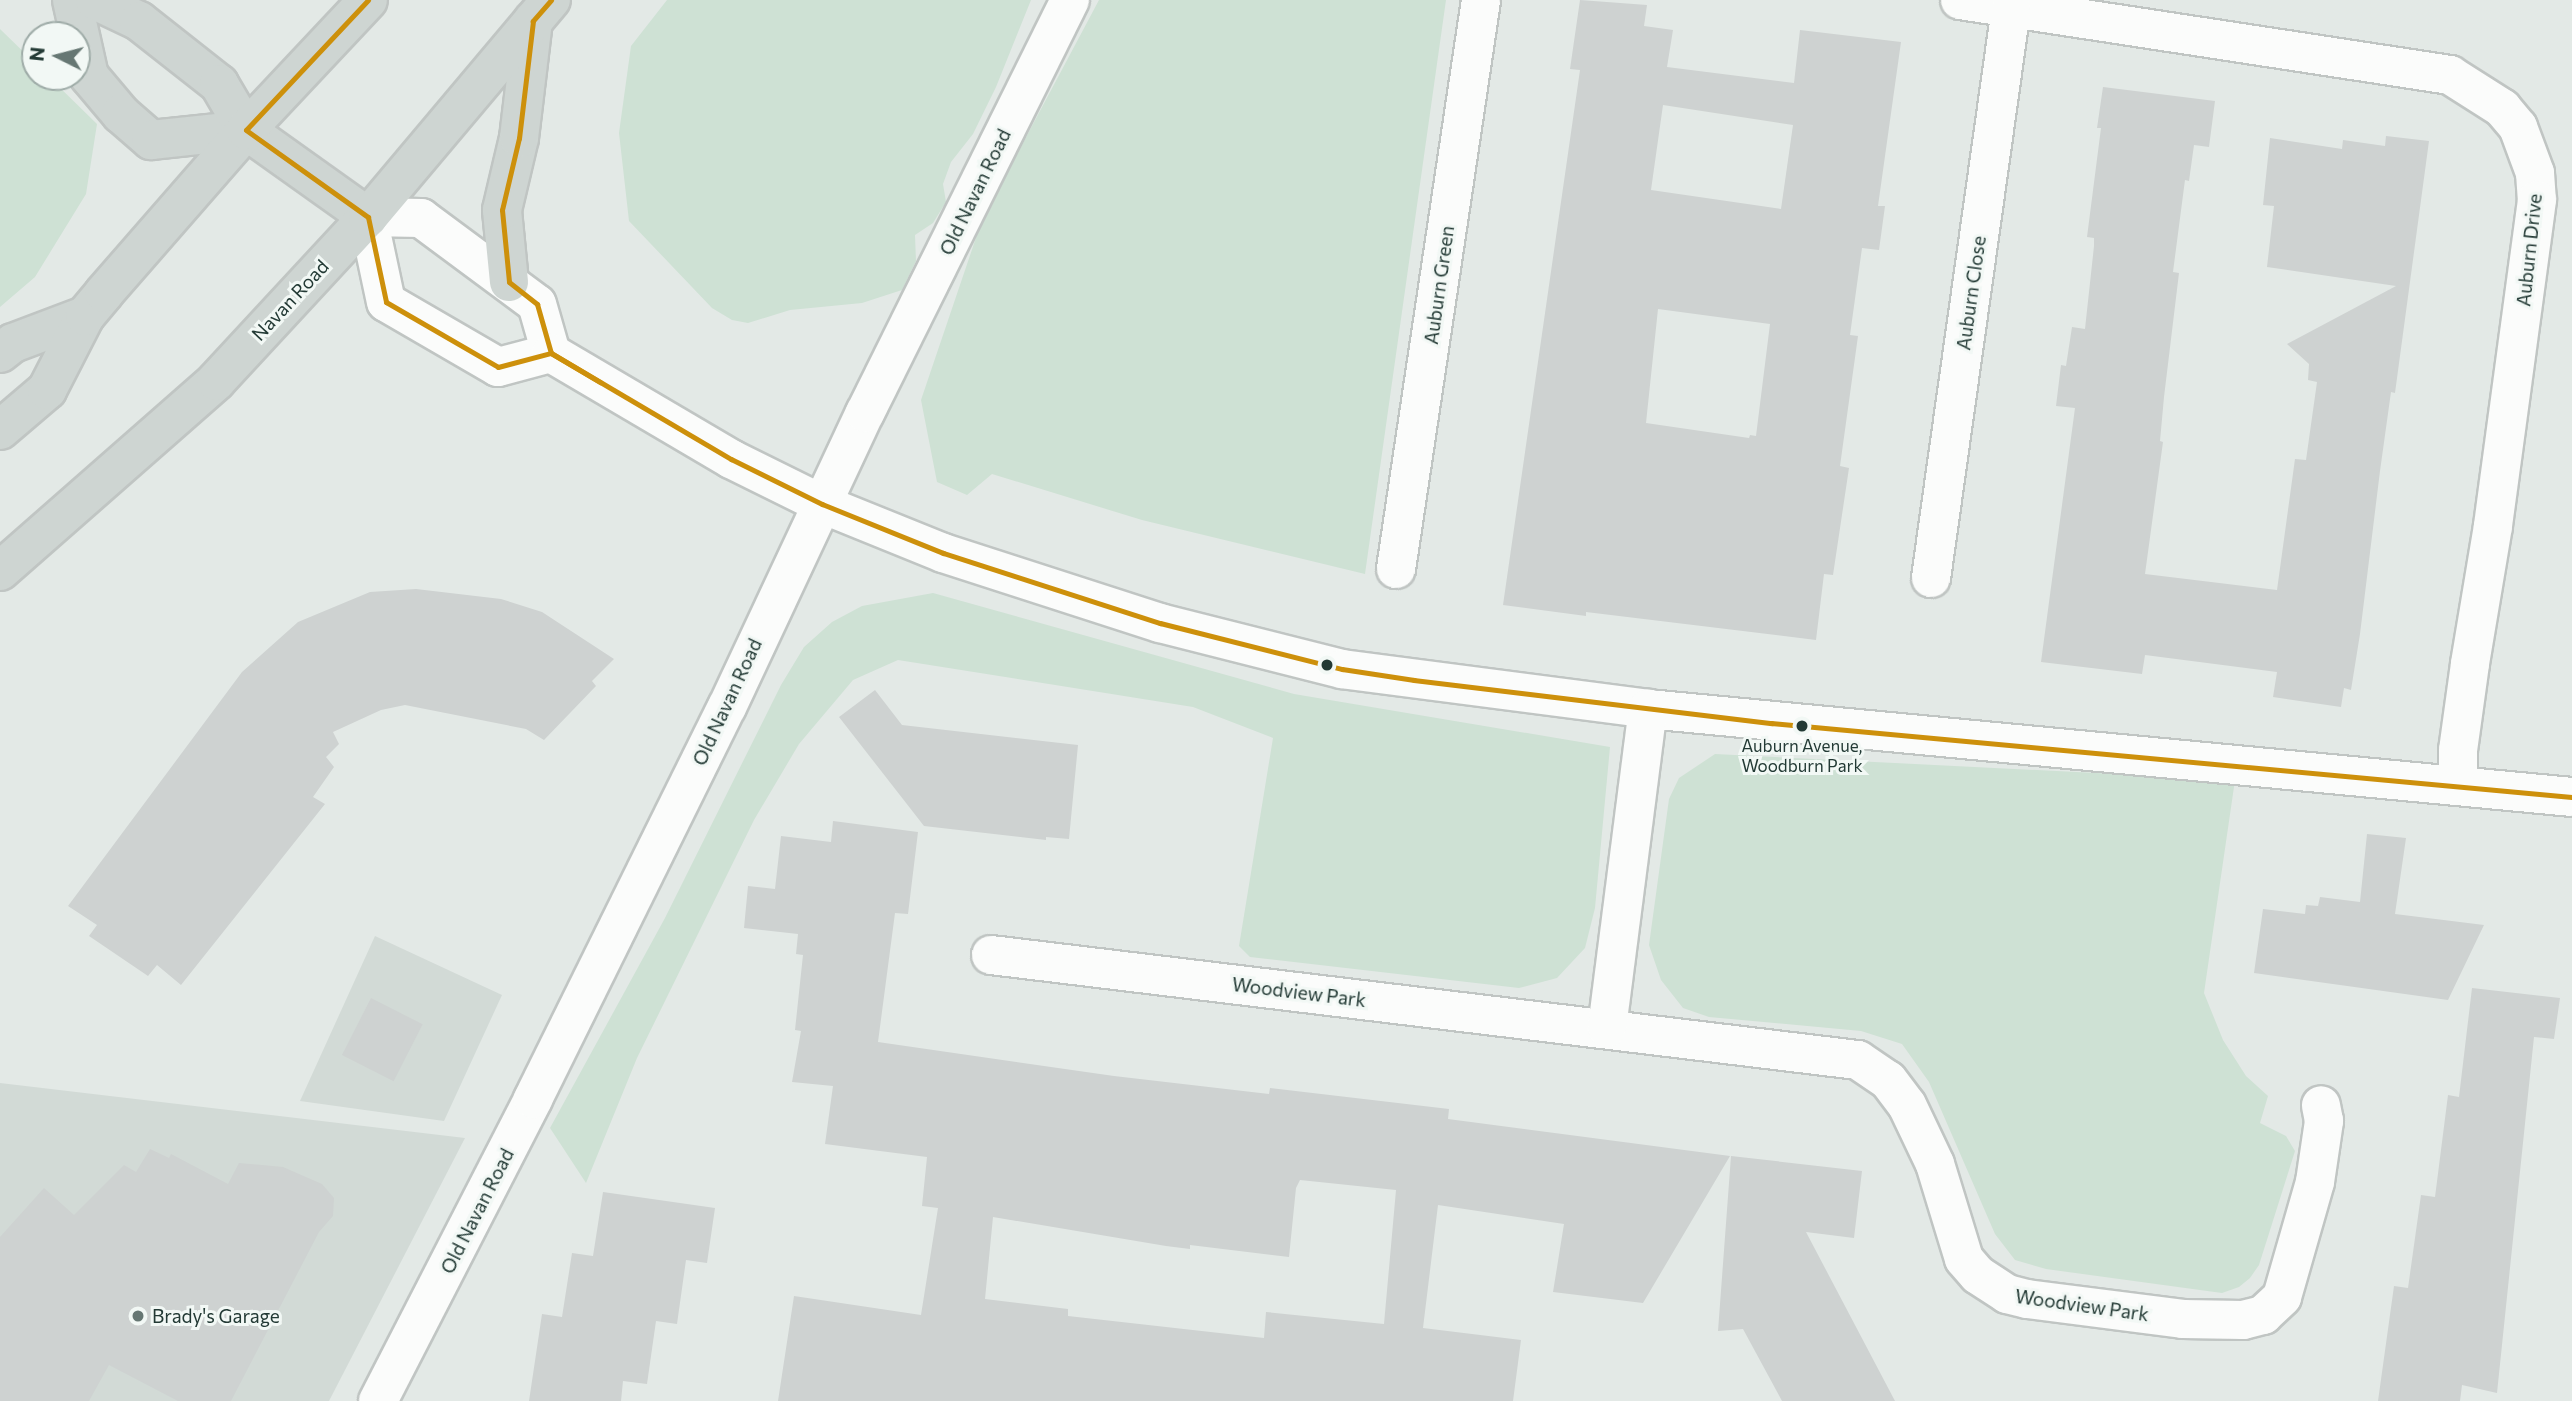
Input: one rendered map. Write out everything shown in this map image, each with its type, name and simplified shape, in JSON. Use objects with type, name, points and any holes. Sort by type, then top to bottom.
[{"type":"main road","points":[[72,0],[89,76],[121,114],[151,140],[247,130]]},
{"type":"main road","points":[[95,0],[139,21],[219,83],[247,130],[368,217]]},
{"type":"main road","points":[[0,430],[47,390],[85,316],[355,1]]},
{"type":"main road","points":[[509,282],[502,210],[519,138],[542,10]]},
{"type":"main road","name":"Navan Road","points":[[0,571],[216,381],[368,217],[542,10]]},
{"type":"main road","points":[[0,353],[13,343],[85,316]]},
{"type":"street","name":"Old Navan Road","points":[[378,1401],[533,1099],[727,707],[752,646],[1070,0]]},
{"type":"street","name":"Auburn Green","points":[[1396,569],[1481,0]]},
{"type":"street","name":"Auburn Drive","points":[[1960,0],[2450,75],[2502,108],[2518,127],[2535,173],[2537,200],[2493,526],[2473,637],[2458,750],[2458,786]]},
{"type":"street","name":"Auburn Close","points":[[1931,578],[2011,9]]},
{"type":"street","points":[[551,353],[498,367],[386,302],[368,217],[421,218],[537,304],[551,353],[731,459],[822,504],[987,568],[1160,623],[1342,669],[1648,709],[2572,797]]},
{"type":"street","points":[[1607,1028],[1648,709]]},
{"type":"street","name":"Woodview Park","points":[[990,955],[1857,1060],[1888,1080],[1907,1105],[1934,1164],[1964,1259],[1978,1275],[2007,1294],[2027,1299],[2183,1319],[2243,1321],[2263,1315],[2282,1297],[2315,1182],[2324,1121],[2321,1105]]},
{"type":"shaded area","points":[[375,936],[502,995],[444,1121],[300,1101]]},
{"type":"shaded area","points":[[0,1083],[465,1138],[329,1401],[0,1401]]},
{"type":"green space","points":[[667,0],[1031,0],[996,87],[973,134],[951,162],[943,184],[946,202],[933,223],[915,235],[916,261],[902,290],[862,303],[790,310],[748,323],[732,320],[712,308],[629,221],[619,133],[631,46]]},
{"type":"green space","points":[[1099,0],[1446,0],[1365,574],[1142,520],[992,474],[967,495],[937,482],[921,400],[982,220]]},
{"type":"green space","points":[[0,29],[21,49],[21,91],[63,91],[97,124],[86,194],[35,277],[0,307]]},
{"type":"green space","points":[[933,593],[1294,694],[1610,747],[1595,908],[1585,948],[1557,978],[1519,988],[1250,957],[1239,946],[1273,738],[1193,707],[898,660],[853,680],[799,744],[754,820],[637,1058],[586,1183],[550,1128],[665,918],[781,685],[804,647],[832,622],[862,606]]},
{"type":"green space","points":[[1715,754],[2235,780],[2204,993],[2223,1040],[2246,1076],[2268,1096],[2260,1123],[2286,1136],[2295,1151],[2259,1265],[2250,1278],[2239,1287],[2222,1293],[2046,1269],[2015,1260],[1995,1234],[1929,1082],[1902,1044],[1861,1031],[1709,1017],[1683,1008],[1661,980],[1649,945],[1669,799],[1679,778]]},
{"type":"building","points":[[1580,0],[1647,5],[1644,26],[1673,30],[1667,67],[1794,83],[1800,30],[1901,42],[1878,206],[1885,206],[1879,250],[1862,248],[1850,335],[1858,336],[1840,466],[1849,468],[1833,575],[1824,574],[1816,640],[1586,612],[1586,616],[1503,605],[1580,70],[1570,69]],"holes":[[[1663,105],[1793,125],[1781,209],[1651,190]],[[1658,309],[1770,324],[1756,436],[1750,435],[1749,438],[1646,423]]]},
{"type":"building","points":[[2103,87],[2215,101],[2209,147],[2194,145],[2189,181],[2185,180],[2173,272],[2179,273],[2164,397],[2160,441],[2163,442],[2145,574],[2277,590],[2295,459],[2306,460],[2317,382],[2308,380],[2309,364],[2287,344],[2396,286],[2267,267],[2274,206],[2263,205],[2270,138],[2342,149],[2343,140],[2385,146],[2386,136],[2429,141],[2395,393],[2391,392],[2360,634],[2351,690],[2344,688],[2341,707],[2273,697],[2277,672],[2145,655],[2142,674],[2041,662],[2075,408],[2056,406],[2061,365],[2066,366],[2072,327],[2085,329],[2094,246],[2094,238],[2087,237],[2101,128],[2097,128]]},
{"type":"building","points":[[416,589],[501,599],[542,612],[614,659],[592,681],[596,686],[544,740],[526,729],[405,705],[381,710],[333,732],[339,744],[326,757],[334,767],[313,797],[325,804],[181,985],[157,965],[148,976],[89,936],[97,925],[68,906],[242,672],[298,622],[370,592]]},
{"type":"building","points":[[875,690],[902,725],[1078,745],[1069,839],[1046,837],[1046,840],[924,826],[839,717]]},
{"type":"building","points":[[833,821],[918,832],[908,914],[895,913],[878,1042],[1114,1076],[1269,1094],[1270,1088],[1449,1109],[1448,1119],[1730,1156],[1643,1303],[1553,1292],[1564,1224],[1438,1205],[1423,1328],[1521,1340],[1513,1401],[778,1401],[794,1296],[921,1315],[938,1208],[922,1206],[927,1157],[825,1144],[833,1086],[792,1082],[801,1031],[795,1030],[803,955],[796,954],[798,934],[744,928],[748,886],[775,889],[781,836],[831,842]],"holes":[[[1300,1180],[1396,1190],[1384,1324],[1266,1312],[1264,1338],[1068,1316],[1068,1309],[985,1299],[993,1217],[1166,1246],[1190,1249],[1190,1245],[1289,1257],[1296,1188]]]},
{"type":"building","points":[[2367,834],[2406,838],[2395,914],[2484,925],[2448,1000],[2254,973],[2263,909],[2305,914],[2306,905],[2318,906],[2320,897],[2360,902]]},
{"type":"building","points":[[2472,988],[2560,998],[2554,1039],[2534,1037],[2497,1393],[2462,1385],[2460,1401],[2378,1401],[2394,1286],[2408,1288],[2421,1195],[2435,1197],[2448,1095],[2459,1097]]},
{"type":"building","points":[[371,998],[423,1024],[394,1081],[342,1055]]},
{"type":"building","name":"Brady's Garage","points":[[150,1149],[169,1158],[171,1154],[228,1184],[239,1163],[283,1167],[322,1184],[334,1198],[333,1216],[319,1232],[231,1401],[178,1401],[109,1365],[89,1401],[0,1401],[0,1237],[44,1188],[74,1215],[124,1165],[136,1172]]},
{"type":"building","points":[[1731,1156],[1862,1171],[1854,1238],[1806,1232],[1895,1401],[1782,1401],[1743,1329],[1718,1331]]},
{"type":"building","points":[[603,1192],[715,1208],[707,1263],[686,1260],[677,1324],[656,1321],[647,1384],[623,1381],[621,1401],[529,1401],[542,1314],[562,1317],[572,1253],[593,1256]]},
{"type":"transit line","points":[[368,0],[246,130],[368,217],[386,302],[498,367],[551,353],[731,459],[822,504],[943,553],[1160,623],[1342,669],[1414,680],[1771,723],[2572,797]]},
{"type":"transit line","points":[[551,0],[533,21],[519,138],[502,210],[509,282],[537,304],[551,353],[600,382]]},
{"type":"place","name":"Auburn Avenue, Woodburn Park","points":[[1802,726]]},
{"type":"place","name":"Brady's Garage","points":[[138,1316]]}]
